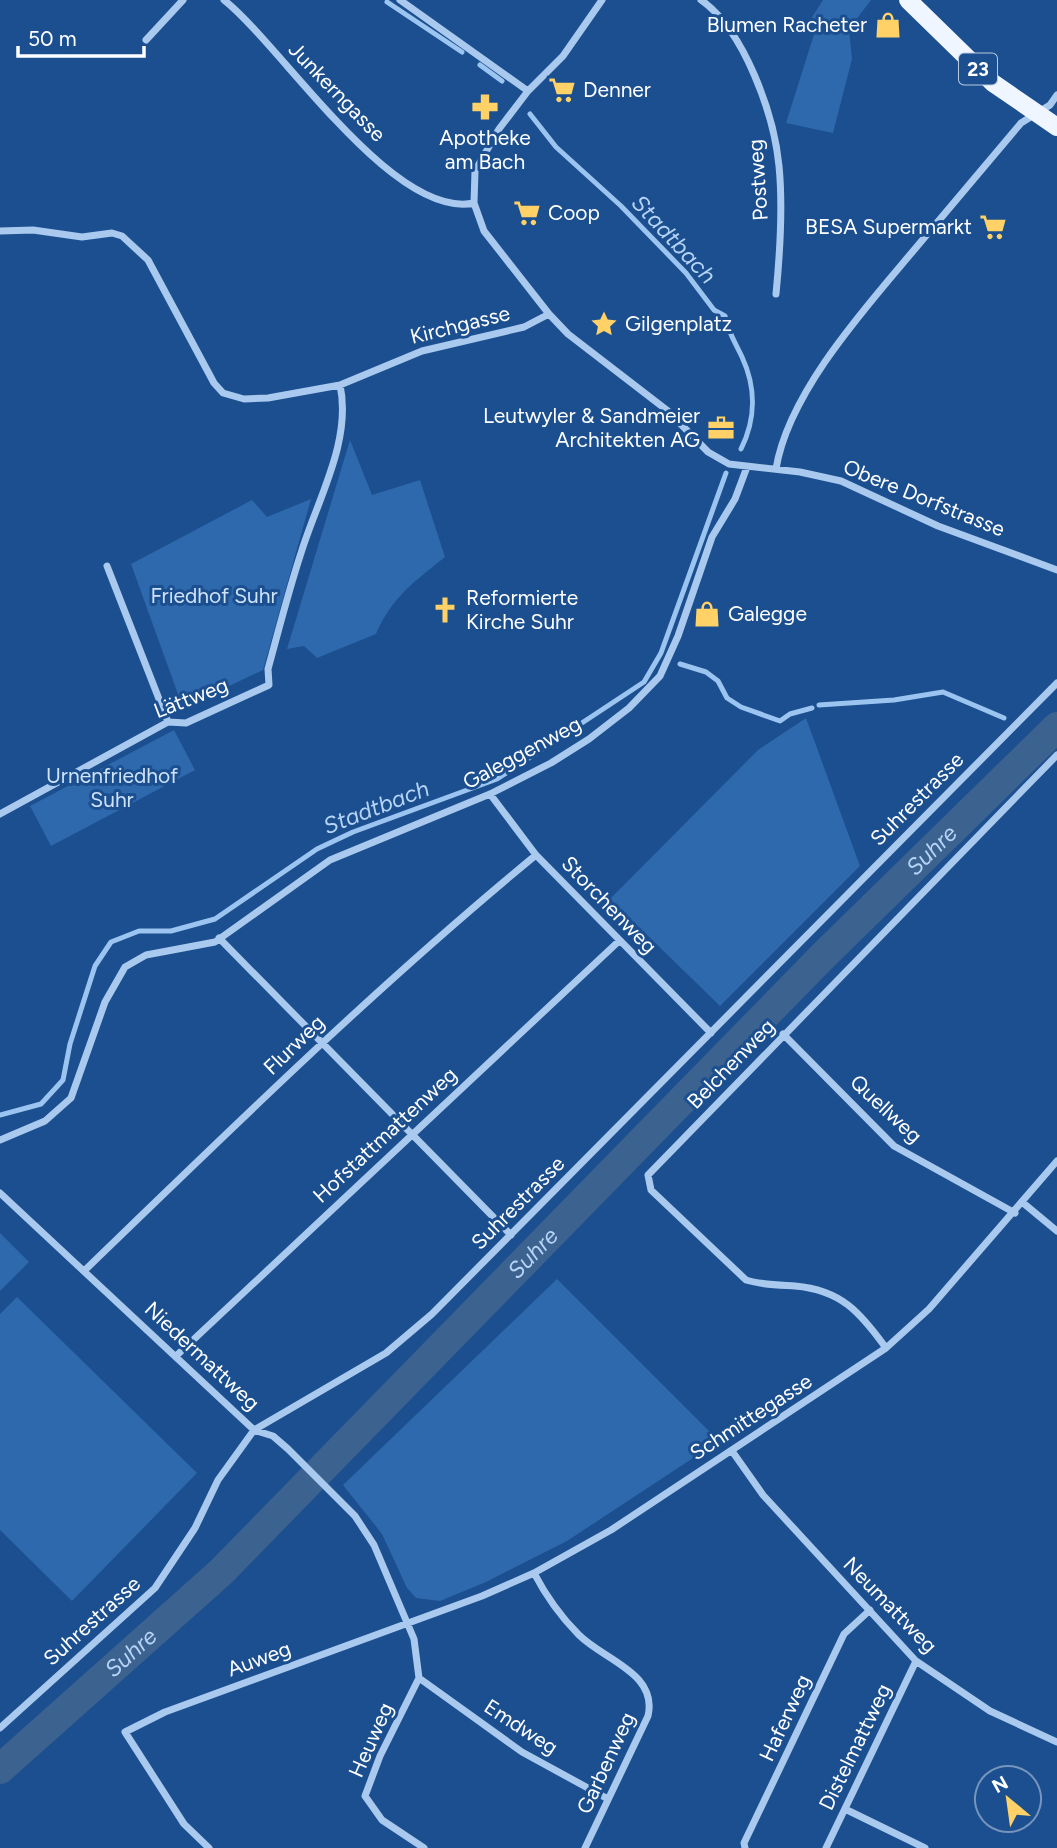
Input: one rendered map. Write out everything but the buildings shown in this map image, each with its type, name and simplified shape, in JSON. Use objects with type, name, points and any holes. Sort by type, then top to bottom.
[{"type":"main road","name":"23","points":[[908,0],[993,83],[1057,127]]},
{"type":"street","points":[[146,40],[183,0]]},
{"type":"street","name":"Junkerngasse","points":[[224,0],[249,22],[293,76],[355,142],[434,199],[449,205],[474,203]]},
{"type":"street","points":[[400,0],[528,91]]},
{"type":"street","name":"Obere Dorfstrasse","points":[[602,0],[563,56],[528,91],[499,129],[475,171],[474,203],[484,231],[549,314],[568,334],[662,406],[708,452],[729,464],[776,469],[841,481],[938,526],[1057,570]]},
{"type":"street","name":"Postweg","points":[[701,0],[712,8],[736,36],[774,132],[779,167],[776,294]]},
{"type":"street","points":[[776,469],[795,417],[848,329],[1021,123],[1050,105],[1057,95]]},
{"type":"street","name":"Kirchgasse","points":[[0,231],[33,230],[82,237],[112,233],[133,244],[148,260],[214,383],[231,397],[268,398],[341,385],[422,351],[524,327],[549,314]]},
{"type":"street","name":"Lättweg","points":[[0,814],[168,722],[186,723],[269,685],[268,669],[298,563],[339,444],[343,416],[341,385]]},
{"type":"street","name":"Galeggenweg","points":[[0,1140],[45,1121],[71,1098],[105,1002],[125,967],[146,955],[215,942],[330,860],[490,794],[589,739],[629,708],[660,676],[678,636],[712,537],[735,499],[747,467]]},
{"type":"street","points":[[107,566],[168,722]]},
{"type":"street","name":"Suhrestrasse","points":[[0,1728],[155,1588],[195,1528],[218,1480],[254,1430],[386,1353],[432,1314],[1057,683]]},
{"type":"street","name":"Belchenweg","points":[[886,1348],[862,1317],[830,1292],[759,1284],[746,1280],[652,1190],[648,1175],[1057,755]]},
{"type":"street","name":"Storchenweg","points":[[490,794],[536,855],[711,1033]]},
{"type":"street","name":"Flurweg","points":[[85,1270],[321,1043],[434,939],[536,855]]},
{"type":"street","points":[[219,938],[511,1235]]},
{"type":"street","name":"Hofstattmattenweg","points":[[176,1356],[619,940]]},
{"type":"street","name":"Quellweg","points":[[783,1034],[894,1146],[1015,1213]]},
{"type":"street","name":"Schmittegasse","points":[[407,1623],[534,1573],[611,1530],[886,1348],[929,1309],[1015,1213],[1057,1161]]},
{"type":"street","name":"Niedermattweg","points":[[0,1193],[254,1430],[272,1436],[355,1516],[374,1545],[407,1623]]},
{"type":"street","points":[[1022,1202],[1057,1231]]},
{"type":"street","name":"Neumattweg","points":[[732,1451],[763,1495],[916,1661],[990,1711],[1057,1742]]},
{"type":"street","name":"Garbenweg","points":[[534,1573],[546,1596],[579,1636],[631,1672],[643,1683],[651,1702],[648,1716],[585,1848]]},
{"type":"street","name":"Haferweg","points":[[745,1848],[744,1843],[844,1634],[870,1610]]},
{"type":"street","points":[[407,1623],[414,1639],[419,1678]]},
{"type":"street","name":"Auweg","points":[[209,1848],[184,1824],[125,1732],[165,1713],[407,1623]]},
{"type":"street","name":"Distelmattweg","points":[[826,1848],[916,1661]]},
{"type":"street","name":"Emdweg","points":[[419,1678],[522,1752],[608,1799]]},
{"type":"street","name":"Heuweg","points":[[419,1678],[380,1756],[365,1796],[382,1820],[424,1848]]},
{"type":"street","points":[[845,1809],[925,1848]]},
{"type":"green space","points":[[823,0],[871,0],[849,29],[852,59],[833,133],[786,123],[816,28],[809,22]]},
{"type":"green space","name":"Friedhof Suhr","points":[[350,440],[372,495],[420,480],[445,557],[397,600],[376,634],[317,658],[304,646],[287,649]]},
{"type":"green space","name":"Friedhof Suhr","points":[[311,499],[263,670],[183,708],[131,564],[252,500],[267,517]]},
{"type":"green space","points":[[806,718],[860,866],[720,1006],[610,899],[758,750]]},
{"type":"green space","name":"Urnenfriedhof Suhr","points":[[174,730],[195,770],[51,846],[30,806]]},
{"type":"green space","points":[[0,1233],[29,1262],[0,1291]]},
{"type":"green space","points":[[557,1279],[719,1441],[567,1541],[486,1582],[440,1601],[416,1598],[407,1588],[382,1534],[343,1485]]},
{"type":"green space","points":[[17,1297],[197,1473],[72,1601],[0,1530],[0,1314]]},
{"type":"waterway","name":"Stadtbach","points":[[387,2],[462,52]]},
{"type":"waterway","name":"Stadtbach","points":[[480,65],[502,81]]},
{"type":"waterway","name":"Stadtbach","points":[[530,114],[556,147],[621,206],[686,273],[714,310],[725,316],[747,368],[752,391],[752,415],[741,449]]},
{"type":"waterway","name":"Stadtbach","points":[[0,1115],[41,1104],[63,1080],[70,1044],[95,966],[111,942],[139,931],[171,931],[215,919],[317,849],[353,832],[497,779],[644,682],[661,653],[726,473]]},
{"type":"waterway","points":[[680,664],[706,672],[718,681],[727,698],[741,707],[780,721],[790,714],[812,708]]},
{"type":"waterway","points":[[819,705],[894,700],[943,692],[1004,718]]},
{"type":"waterway","name":"Suhre","points":[[0,1769],[221,1572],[822,957],[1057,727]]},
{"type":"place","name":"Blumen Racheter","points":[[888,25]]},
{"type":"place","name":"Denner","points":[[562,90]]},
{"type":"place","name":"Apotheke am Bach","points":[[485,107]]},
{"type":"place","name":"Coop","points":[[527,213]]},
{"type":"place","name":"BESA Supermarkt","points":[[993,227]]},
{"type":"place","name":"Gilgenplatz","points":[[604,324]]},
{"type":"place","name":"Leutwyler & Sandmeier Architekten AG","points":[[721,428]]},
{"type":"place","name":"Reformierte Kirche Suhr","points":[[445,610]]},
{"type":"place","name":"Galegge","points":[[707,614]]}]
